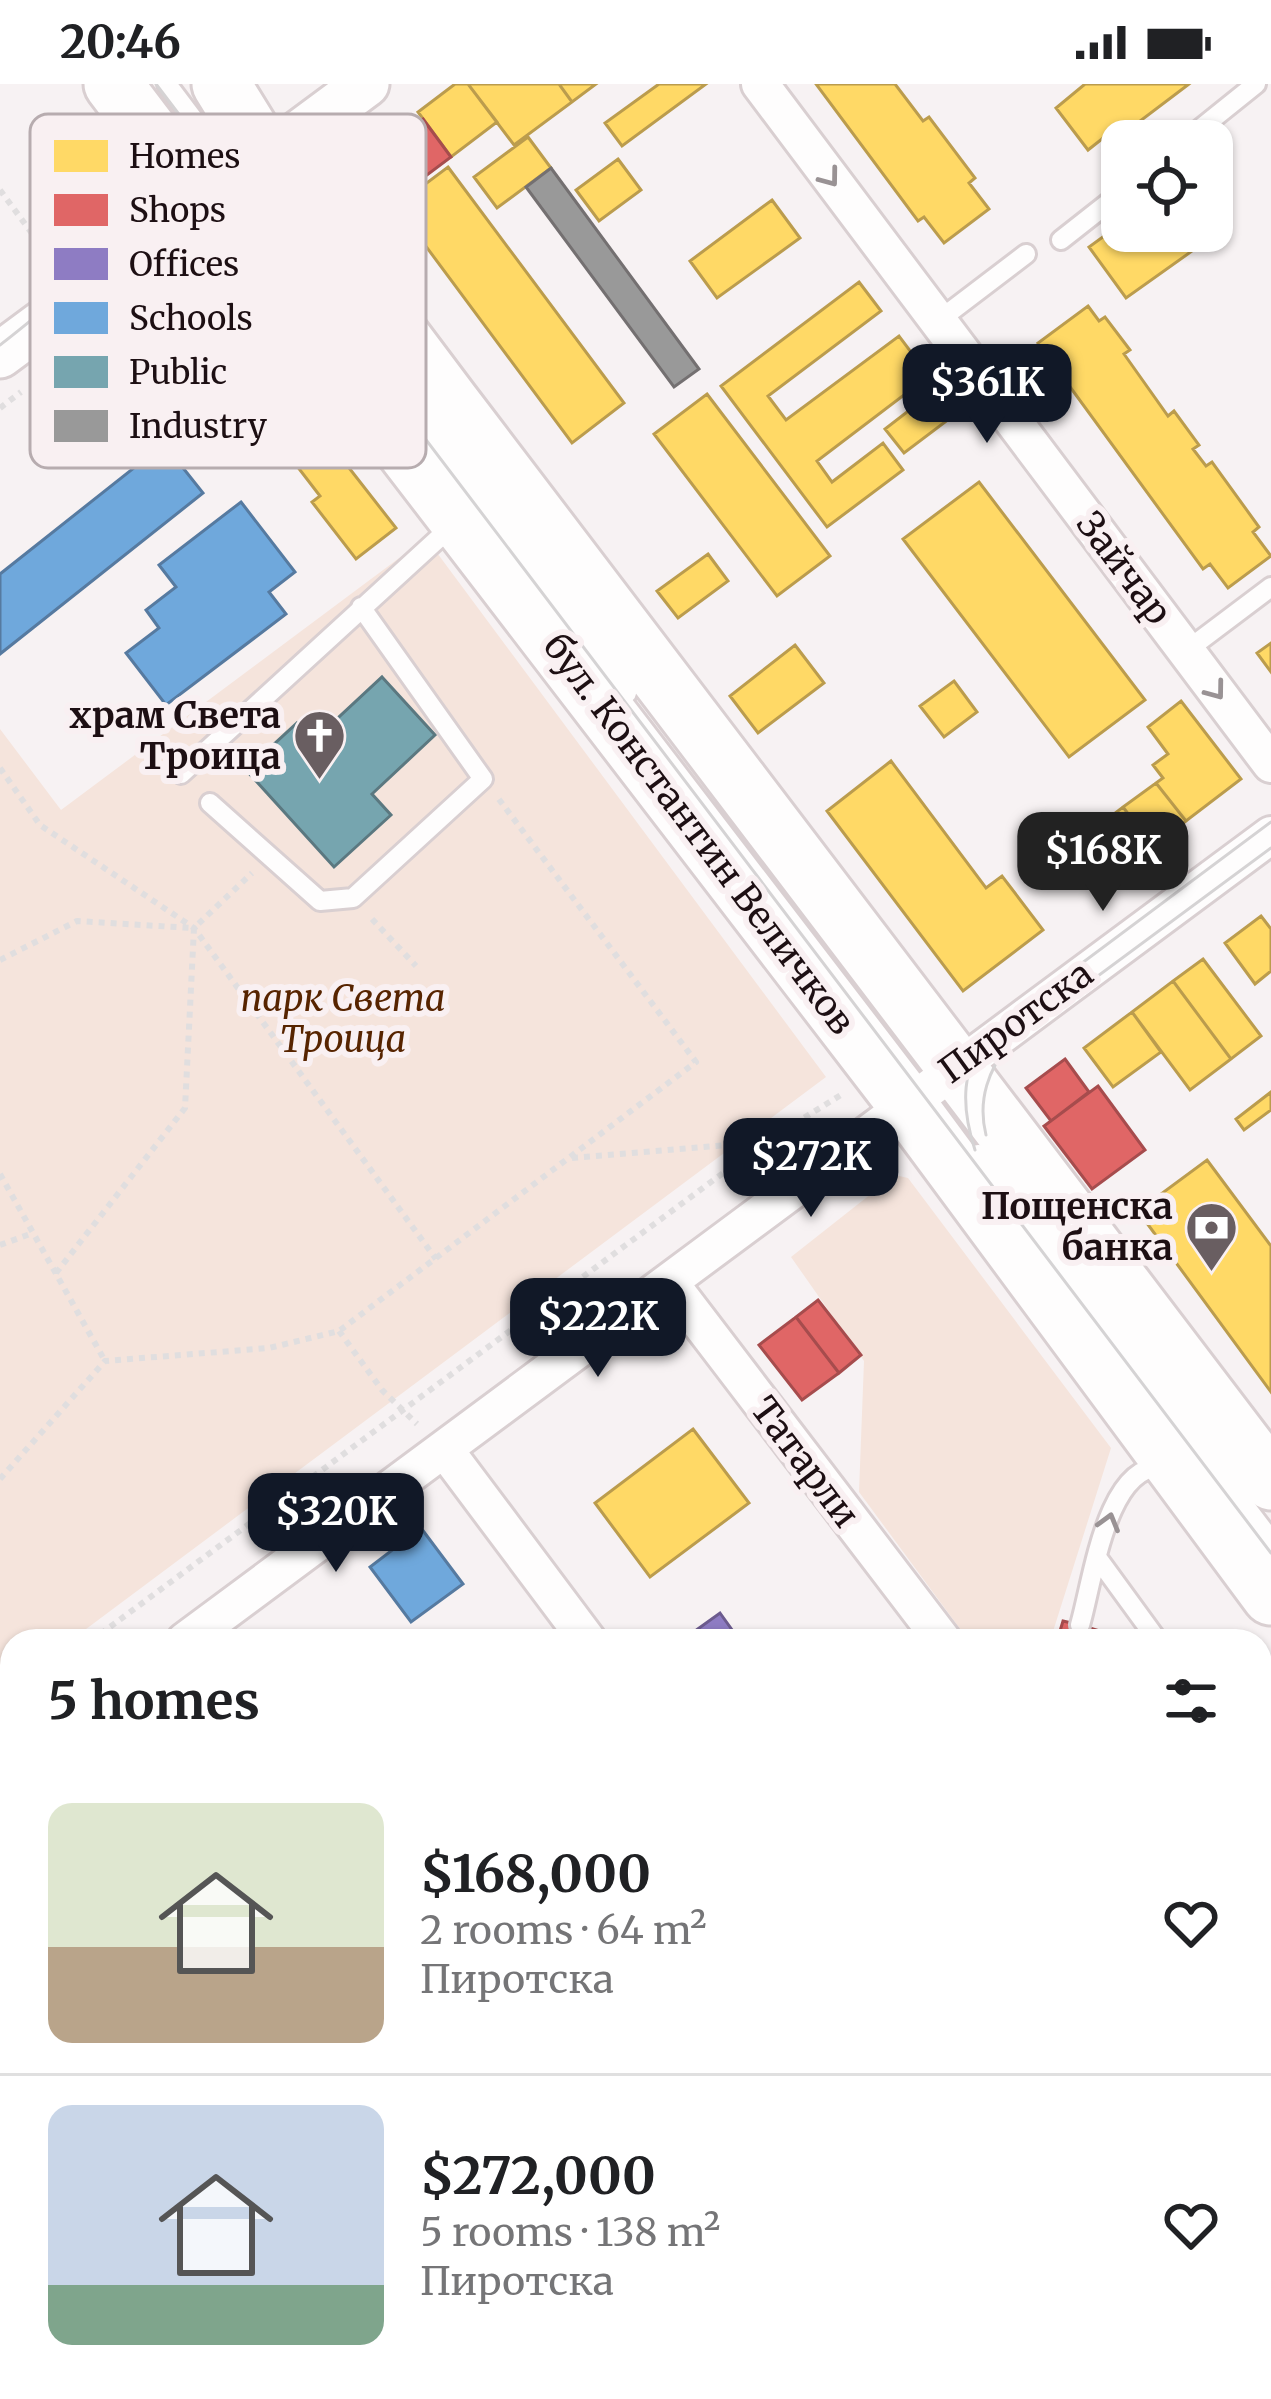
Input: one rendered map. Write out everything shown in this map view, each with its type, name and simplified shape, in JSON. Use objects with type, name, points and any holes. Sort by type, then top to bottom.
[{"type":"main road","name":"бул. Константин Величков","points":[[113,84],[136,114]]},
{"type":"main road","name":"бул. Константин Величков","points":[[221,84],[226,114]]},
{"type":"main road","name":"бул. Константин Величков","points":[[426,425],[929,1086],[1181,1475],[1271,1596]]},
{"type":"main road","name":"бул. Константин Величков","points":[[419,468],[929,1086],[1271,1481]]},
{"type":"street","points":[[325,114],[366,84]]},
{"type":"street","name":"Зайчар","points":[[760,84],[1271,764]]},
{"type":"street","points":[[0,355],[30,333]]},
{"type":"street","name":"Пиротска","points":[[204,1629],[1271,835]]},
{"type":"street","name":"Татарли","points":[[669,1282],[934,1629]]},
{"type":"street","points":[[446,1450],[579,1629]]},
{"type":"lane","name":"бул. Константин Величков","points":[[167,84],[190,114]]},
{"type":"lane","points":[[1211,120],[1256,84]]},
{"type":"lane","points":[[1061,240],[1101,209]]},
{"type":"lane","points":[[938,321],[1026,254]]},
{"type":"lane","name":"бул. Константин Величков","points":[[426,426],[638,706]]},
{"type":"lane","points":[[181,774],[459,520]]},
{"type":"lane","points":[[1186,651],[1271,587]]},
{"type":"lane","points":[[210,803],[320,901],[353,898],[483,779],[361,607]]},
{"type":"lane","points":[[966,1137],[1271,1540]]},
{"type":"lane","points":[[1080,1625],[1125,1481],[1146,1467],[1181,1475]]},
{"type":"lane","points":[[1099,1561],[1149,1629]]},
{"type":"path","points":[[0,190],[30,231]]},
{"type":"path","points":[[0,768],[40,825],[194,928],[436,1259]]},
{"type":"path","points":[[0,1479],[105,1361],[269,1348],[339,1331],[697,1062],[483,779]]},
{"type":"path","points":[[56,1273],[185,1108],[194,928],[268,858]]},
{"type":"path","points":[[353,898],[416,966]]},
{"type":"path","points":[[0,960],[76,921],[194,928]]},
{"type":"path","points":[[107,1629],[765,1142],[850,1089]]},
{"type":"path","points":[[568,1159],[765,1142]]},
{"type":"path","points":[[0,1174],[105,1361]]},
{"type":"path","points":[[0,1245],[33,1233]]},
{"type":"path","points":[[339,1331],[402,1409],[446,1450]]},
{"type":"green space","name":"парк Света Троица","points":[[426,538],[826,1077],[86,1629],[0,1629],[0,729],[61,810]]},
{"type":"green space","points":[[895,1175],[908,1178],[1111,1448],[1054,1629],[960,1629],[859,1492],[864,1361],[791,1257]]},
{"type":"building: Homes","points":[[455,84],[468,84],[497,122],[451,157],[426,123],[426,114],[418,112]]},
{"type":"building: Homes","points":[[468,84],[559,84],[572,102],[514,145]]},
{"type":"building: Homes","points":[[559,84],[596,84],[572,102]]},
{"type":"building: Homes","points":[[659,84],[706,84],[622,146],[605,123]]},
{"type":"building: Homes","points":[[816,84],[895,84],[923,121],[929,117],[975,178],[969,183],[989,209],[944,243],[924,217],[918,221]]},
{"type":"building: Homes","points":[[1085,84],[1189,84],[1141,120],[1101,120],[1101,140],[1088,150],[1056,108]]},
{"type":"building: Homes","points":[[528,137],[551,168],[497,208],[474,177]]},
{"type":"building: Homes","points":[[618,159],[641,190],[599,221],[576,190]]},
{"type":"building: Homes","points":[[448,167],[624,403],[572,443],[426,246],[426,184]]},
{"type":"building: Homes","points":[[772,200],[800,238],[717,298],[690,261]]},
{"type":"building: Homes","points":[[1101,238],[1101,252],[1191,252],[1126,298],[1089,247]]},
{"type":"building: Homes","points":[[859,282],[881,311],[768,396],[786,420],[899,336],[929,376],[817,461],[832,482],[883,443],[903,470],[827,527],[721,386]]},
{"type":"building: Homes","points":[[1088,306],[1099,321],[1105,317],[1130,350],[1124,354],[1168,416],[1174,411],[1199,445],[1193,449],[1206,466],[1212,462],[1259,527],[1253,532],[1271,556],[1228,588],[1210,564],[1203,569],[1038,343]]},
{"type":"building: Homes","points":[[938,388],[957,413],[904,453],[885,429]]},
{"type":"building: Homes","points":[[707,394],[830,556],[777,596],[654,434]]},
{"type":"building: Homes","points":[[298,468],[349,468],[396,528],[356,559],[312,502],[320,496]]},
{"type":"building: Homes","points":[[979,482],[1145,700],[1069,757],[903,539]]},
{"type":"building: Homes","points":[[708,554],[728,581],[678,618],[657,591]]},
{"type":"building: Homes","points":[[1271,643],[1271,672],[1257,653]]},
{"type":"building: Homes","points":[[795,645],[824,683],[758,733],[730,696]]},
{"type":"building: Homes","points":[[954,681],[977,712],[944,737],[920,706]]},
{"type":"building: Homes","points":[[1181,701],[1241,779],[1186,821],[1156,783],[1163,778],[1153,765],[1168,754],[1148,727]]},
{"type":"building: Homes","points":[[891,761],[986,888],[1002,876],[1043,930],[963,991],[827,811]]},
{"type":"building: Homes","points":[[1156,783],[1186,821],[1153,847],[1123,807]]},
{"type":"building: Homes","points":[[1123,807],[1153,847],[1102,885],[1072,846]]},
{"type":"building: Homes","points":[[1261,916],[1271,929],[1271,971],[1255,984],[1225,943]]},
{"type":"building: Homes","points":[[1203,959],[1261,1036],[1231,1059],[1173,981]]},
{"type":"building: Homes","points":[[1173,981],[1231,1059],[1190,1090],[1132,1012]]},
{"type":"building: Homes","points":[[1132,1012],[1161,1052],[1113,1087],[1084,1048]]},
{"type":"building: Homes","points":[[1271,1092],[1271,1110],[1244,1130],[1236,1119]]},
{"type":"building: Homes","points":[[1207,1160],[1271,1246],[1271,1392],[1138,1211]]},
{"type":"building: Homes","points":[[693,1429],[749,1503],[650,1577],[595,1503]]},
{"type":"building: Shops","points":[[426,123],[451,157],[426,176]]},
{"type":"building: Shops","points":[[1065,1059],[1089,1092],[1051,1121],[1026,1088]]},
{"type":"building: Shops","points":[[1098,1086],[1145,1150],[1092,1189],[1044,1126]]},
{"type":"building: Shops","points":[[818,1300],[861,1355],[839,1373],[796,1317]]},
{"type":"building: Shops","points":[[796,1317],[839,1373],[802,1400],[759,1345]]},
{"type":"building: Shops","points":[[1063,1621],[1093,1629],[1061,1629]]},
{"type":"building: Offices","points":[[720,1613],[731,1629],[698,1629]]},
{"type":"building: Schools","points":[[134,468],[183,468],[203,493],[0,654],[0,574]]},
{"type":"building: Schools","points":[[241,502],[295,572],[269,592],[286,614],[166,705],[126,653],[159,628],[146,610],[176,587],[159,565]]},
{"type":"building: Schools","points":[[421,1528],[463,1584],[411,1622],[370,1567]]},
{"type":"building: Public","name":"храм Света Троица","points":[[382,677],[435,735],[372,794],[391,815],[334,867],[246,770],[297,723],[313,741]]},
{"type":"building: Industry","points":[[551,168],[699,369],[674,387],[526,187]]},
{"type":"tram line","points":[[156,84],[179,114]]},
{"type":"tram line","points":[[0,345],[30,321]]},
{"type":"tram line","points":[[426,440],[1271,1553]]},
{"type":"tram line","points":[[975,1150],[966,1087],[973,1058],[991,1031],[1271,822]]},
{"type":"tram line","points":[[986,1135],[987,1085],[1010,1041],[1271,848]]},
{"type":"place","name":"храм Света Троица","points":[[320,782]]},
{"type":"place","name":"Пощенска банка","points":[[1212,1273]]}]
